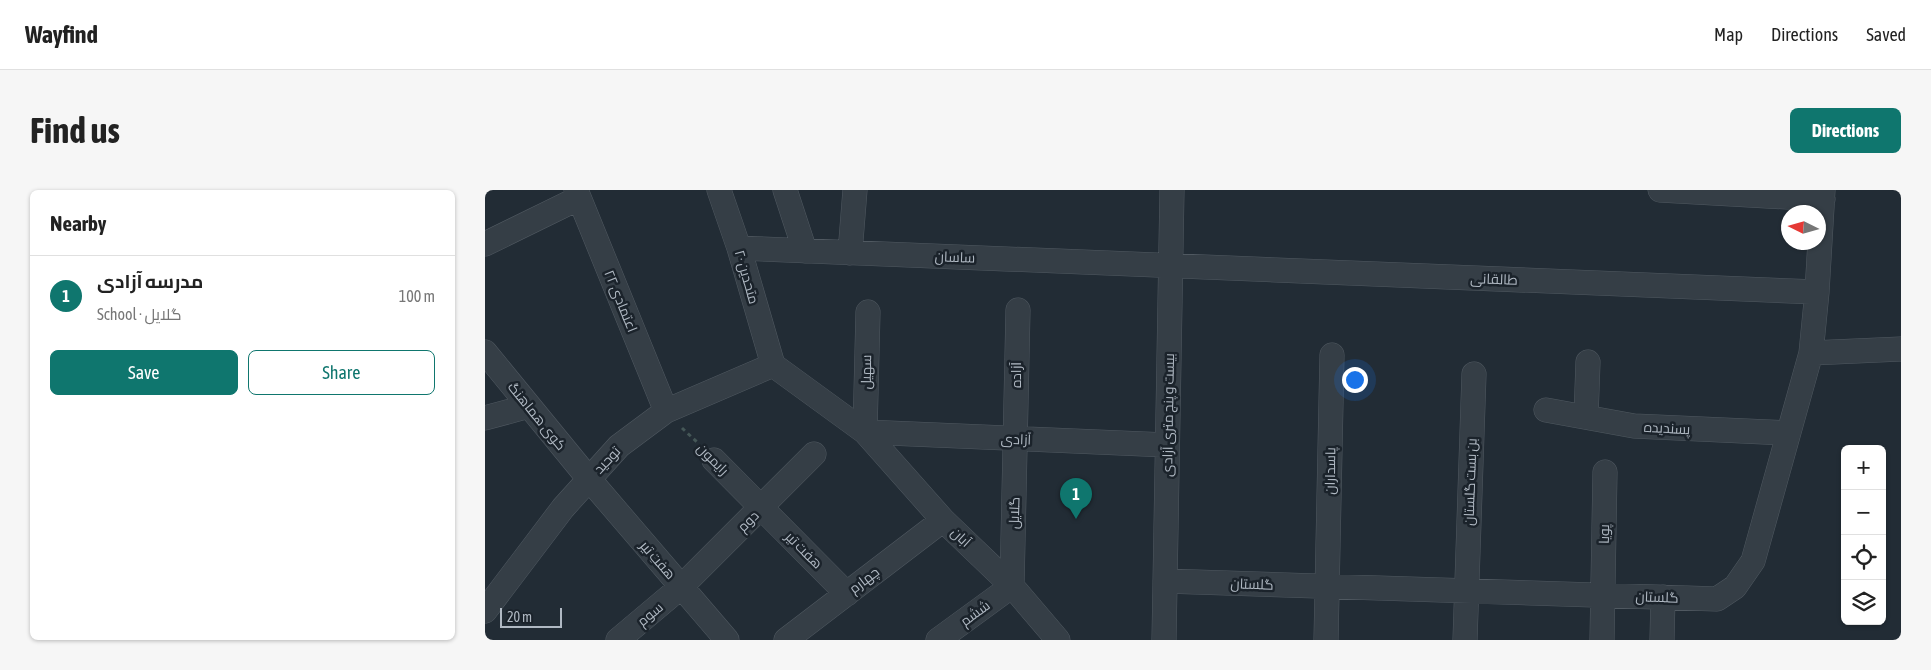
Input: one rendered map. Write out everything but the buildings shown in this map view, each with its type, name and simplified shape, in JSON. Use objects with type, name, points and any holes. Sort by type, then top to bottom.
[{"type":"street","name":"متحدین ۲۰","points":[[719,190],[739,248],[773,365]]},
{"type":"street","points":[[785,190],[805,251]]},
{"type":"street","points":[[850,253],[855,190]]},
{"type":"street","name":"بیست و پنج متری آزادی","points":[[1164,640],[1172,190]]},
{"type":"street","points":[[1660,190],[1823,194]]},
{"type":"street","points":[[485,244],[577,194]]},
{"type":"street","name":"اعتمادی ۲۲","points":[[577,194],[666,411]]},
{"type":"street","name":"گلستان","points":[[1165,581],[1717,599],[1735,587],[1753,560],[1811,353],[1823,194]]},
{"type":"street","name":"ساسان","points":[[739,248],[1170,266]]},
{"type":"street","name":"طالقانی","points":[[1170,266],[1817,292]]},
{"type":"street","name":"آزاده","points":[[1016,439],[1018,310]]},
{"type":"street","name":"سهیل","points":[[865,432],[868,312]]},
{"type":"street","points":[[1811,353],[1901,348]]},
{"type":"street","name":"کوی هماهنگ","points":[[485,352],[589,479]]},
{"type":"street","name":"پاسداران","points":[[1326,640],[1332,355]]},
{"type":"street","points":[[1586,417],[1587,362]]},
{"type":"street","name":"توحید","points":[[485,611],[563,508],[619,446],[666,411],[773,365]]},
{"type":"street","name":"آبان","points":[[773,365],[865,432],[943,520],[1012,586],[1059,640]]},
{"type":"street","name":"بن بست گلستان","points":[[1465,640],[1474,374]]},
{"type":"street","points":[[485,418],[529,406]]},
{"type":"street","name":"پسندیده","points":[[1546,410],[1635,426],[1788,433]]},
{"type":"street","name":"آزادی","points":[[865,432],[1167,444]]},
{"type":"street","name":"گلایل","points":[[1012,586],[1016,439]]},
{"type":"street","name":"دوم","points":[[681,587],[814,454]]},
{"type":"street","name":"رایمون","points":[[714,460],[761,507]]},
{"type":"street","name":"پویا","points":[[1602,640],[1605,472]]},
{"type":"street","name":"هفتِ تیر","points":[[589,479],[727,640]]},
{"type":"street","name":"هفت تیر","points":[[761,507],[847,594]]},
{"type":"street","name":"چهارم","points":[[786,640],[943,520]]},
{"type":"street","name":"ششم","points":[[938,640],[1012,586]]},
{"type":"street","name":"سوم","points":[[618,640],[681,587]]},
{"type":"street","points":[[1662,640],[1663,597]]},
{"type":"path","name":"رایمون","points":[[666,411],[714,460]]},
{"type":"place","name":"مدرسه آزادی","points":[[1076,519]]}]
